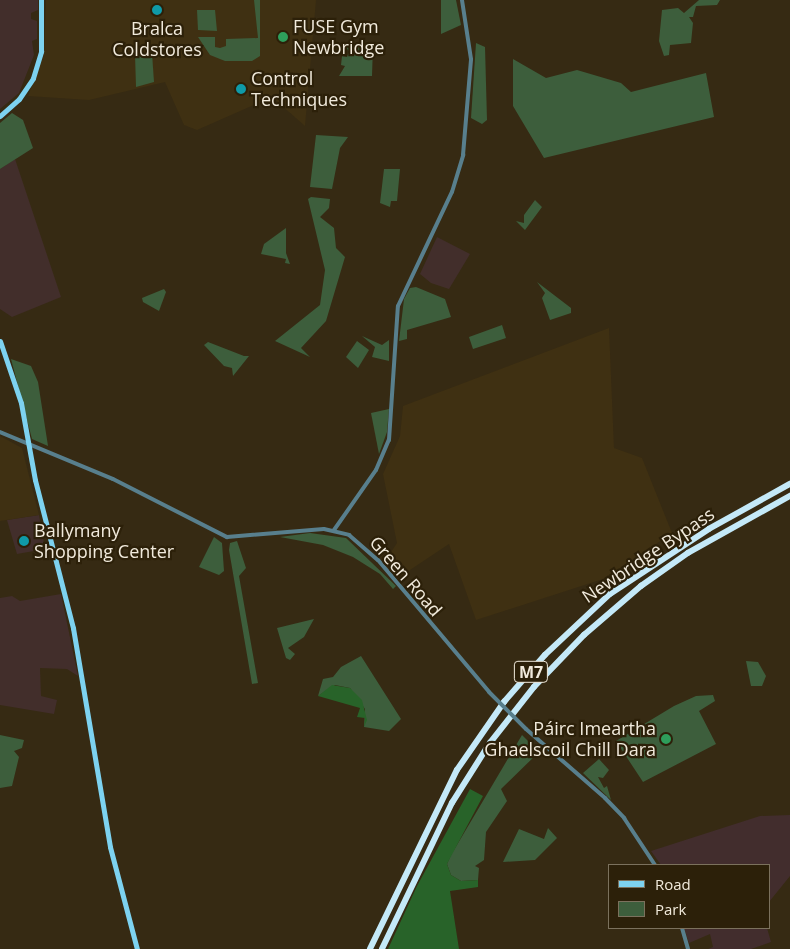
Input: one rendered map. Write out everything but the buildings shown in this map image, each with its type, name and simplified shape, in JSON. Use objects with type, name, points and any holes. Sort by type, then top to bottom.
[{"type":"highway","name":"Newbridge Bypass","points":[[370,949],[457,770],[504,702],[545,656],[610,594],[709,529],[790,484]]},
{"type":"highway","name":"Newbridge Bypass","points":[[382,949],[452,803],[490,743],[540,680],[584,635],[641,586],[688,553],[790,496]]},
{"type":"main road","points":[[0,116],[19,98],[33,78],[41,51],[41,0]]},
{"type":"main road","points":[[0,341],[21,404],[28,442],[73,628],[110,847],[137,949]]},
{"type":"street","points":[[0,432],[19,443],[28,442],[113,479],[227,537],[334,530],[376,470],[389,440],[398,306],[452,192],[463,155],[471,59],[462,0]]},
{"type":"street","name":"Green Road","points":[[334,530],[349,535],[378,560],[489,692],[526,729],[605,798],[654,864]]},
{"type":"street","points":[[682,929],[688,949]]},
{"type":"shaded area","points":[[0,0],[38,0],[38,10],[31,13],[31,19],[37,21],[37,39],[32,41],[34,55],[19,93],[0,109]]},
{"type":"shaded area","points":[[46,0],[316,0],[305,126],[272,97],[197,130],[184,125],[165,82],[89,100],[28,96],[44,55]]},
{"type":"shaded area","points":[[15,159],[61,297],[12,317],[0,309],[0,169]]},
{"type":"shaded area","points":[[437,237],[470,254],[449,289],[431,283],[420,274]]},
{"type":"shaded area","points":[[609,328],[614,448],[642,458],[672,533],[606,578],[476,620],[449,544],[401,576],[387,558],[397,543],[383,474],[400,436],[403,406]]},
{"type":"shaded area","points":[[0,436],[22,448],[39,515],[0,521]]},
{"type":"shaded area","points":[[39,515],[45,549],[17,554],[7,520]]},
{"type":"shaded area","points":[[61,594],[78,676],[67,669],[40,668],[41,696],[57,700],[54,714],[0,705],[0,598],[12,596],[20,601]]},
{"type":"shaded area","points":[[790,815],[790,876],[770,901],[770,864],[660,864],[651,851],[760,816]]},
{"type":"shaded area","points":[[684,929],[767,929],[771,942],[751,949],[708,949],[713,947],[710,934],[689,943]]},
{"type":"green space","points":[[254,0],[260,0],[260,56],[252,61],[225,61],[210,55],[198,37],[215,37],[215,47],[220,48],[226,46],[226,39],[258,38]]},
{"type":"green space","points":[[441,0],[456,0],[461,25],[441,34]]},
{"type":"green space","points":[[699,0],[720,0],[717,5],[696,6],[693,17],[689,17],[693,23],[691,43],[670,45],[669,55],[664,56],[659,41],[662,10],[678,8],[684,13]]},
{"type":"green space","points":[[197,10],[215,10],[217,31],[198,30]]},
{"type":"green space","points":[[344,43],[373,46],[372,76],[339,76],[345,66],[341,65],[342,56],[347,57],[349,52]]},
{"type":"green space","points":[[476,43],[485,47],[487,120],[482,124],[471,118]]},
{"type":"green space","points":[[152,53],[154,82],[136,87],[135,54]]},
{"type":"green space","points":[[513,59],[546,78],[577,70],[621,83],[631,92],[706,73],[714,117],[544,158],[513,106]]},
{"type":"green space","points":[[12,113],[23,120],[33,148],[0,169],[0,123]]},
{"type":"green space","points":[[316,135],[348,137],[340,148],[332,189],[310,187]]},
{"type":"green space","points":[[384,169],[400,169],[397,201],[391,201],[390,207],[380,203]]},
{"type":"green space","points":[[311,197],[330,199],[329,208],[320,217],[334,228],[336,248],[345,257],[326,321],[301,348],[310,357],[275,341],[320,305],[325,270],[308,199]]},
{"type":"green space","points":[[535,200],[542,207],[525,230],[516,221],[524,223],[524,215]]},
{"type":"green space","points":[[286,228],[286,253],[290,264],[285,263],[286,259],[261,254],[264,244]]},
{"type":"green space","points":[[537,282],[571,308],[571,313],[550,320],[542,298],[545,293]]},
{"type":"green space","points":[[416,287],[445,299],[451,317],[407,330],[407,339],[399,341],[404,299],[410,288]]},
{"type":"green space","points":[[164,289],[166,292],[159,311],[143,302],[142,298]]},
{"type":"green space","points":[[502,325],[506,338],[473,349],[469,337]]},
{"type":"green space","points":[[362,336],[382,345],[389,340],[389,361],[372,357],[375,347]]},
{"type":"green space","points":[[357,341],[369,350],[358,368],[346,357]]},
{"type":"green space","points":[[208,342],[244,356],[249,356],[233,376],[232,368],[224,366],[204,345]]},
{"type":"green space","points":[[11,359],[31,366],[38,382],[48,446],[32,439]]},
{"type":"green space","points":[[389,409],[387,432],[379,454],[371,413]]},
{"type":"green space","points":[[310,533],[346,538],[396,586],[393,589],[380,574],[353,557],[323,545],[280,537]]},
{"type":"green space","points":[[214,537],[222,543],[224,571],[219,575],[199,567]]},
{"type":"green space","points":[[237,541],[246,568],[239,576],[258,683],[252,684],[229,550],[230,543]]},
{"type":"green space","points":[[314,619],[304,637],[288,648],[295,654],[290,660],[286,658],[277,628]]},
{"type":"green space","points":[[361,656],[401,719],[389,731],[364,727],[365,709],[350,688],[335,685],[318,696],[323,679],[333,677],[341,667]]},
{"type":"green space","points":[[746,661],[758,662],[766,676],[762,686],[751,686]]},
{"type":"green space","points":[[332,685],[350,688],[362,700],[367,720],[364,727],[365,718],[357,717],[360,708],[318,696]]},
{"type":"green space","name":"Páirc Imeartha Ghaelscoil Chill Dara","points":[[713,695],[715,701],[699,711],[716,744],[643,782],[616,741],[674,706],[696,696]]},
{"type":"green space","points":[[0,735],[24,740],[22,748],[14,751],[19,757],[12,786],[0,788]]},
{"type":"green space","points":[[522,735],[539,752],[501,789],[507,801],[486,832],[484,860],[475,866],[479,868],[478,880],[461,881],[451,875],[447,864]]},
{"type":"green space","points":[[599,759],[609,770],[603,778],[598,777],[604,788],[607,786],[611,800],[583,773]]},
{"type":"green space","points":[[470,789],[483,796],[447,864],[451,875],[461,881],[478,880],[478,887],[450,891],[459,949],[388,949],[417,886]]},
{"type":"green space","points":[[548,828],[557,838],[535,860],[503,862],[519,829],[544,839]]},
{"type":"place","name":"Bralca Coldstores","points":[[157,10]]},
{"type":"place","name":"FUSE Gym Newbridge","points":[[283,37]]},
{"type":"place","name":"Control Techniques","points":[[241,89]]},
{"type":"place","name":"Ballymany Shopping Center","points":[[24,541]]},
{"type":"place","name":"Páirc Imeartha Ghaelscoil Chill Dara","points":[[666,739]]}]
